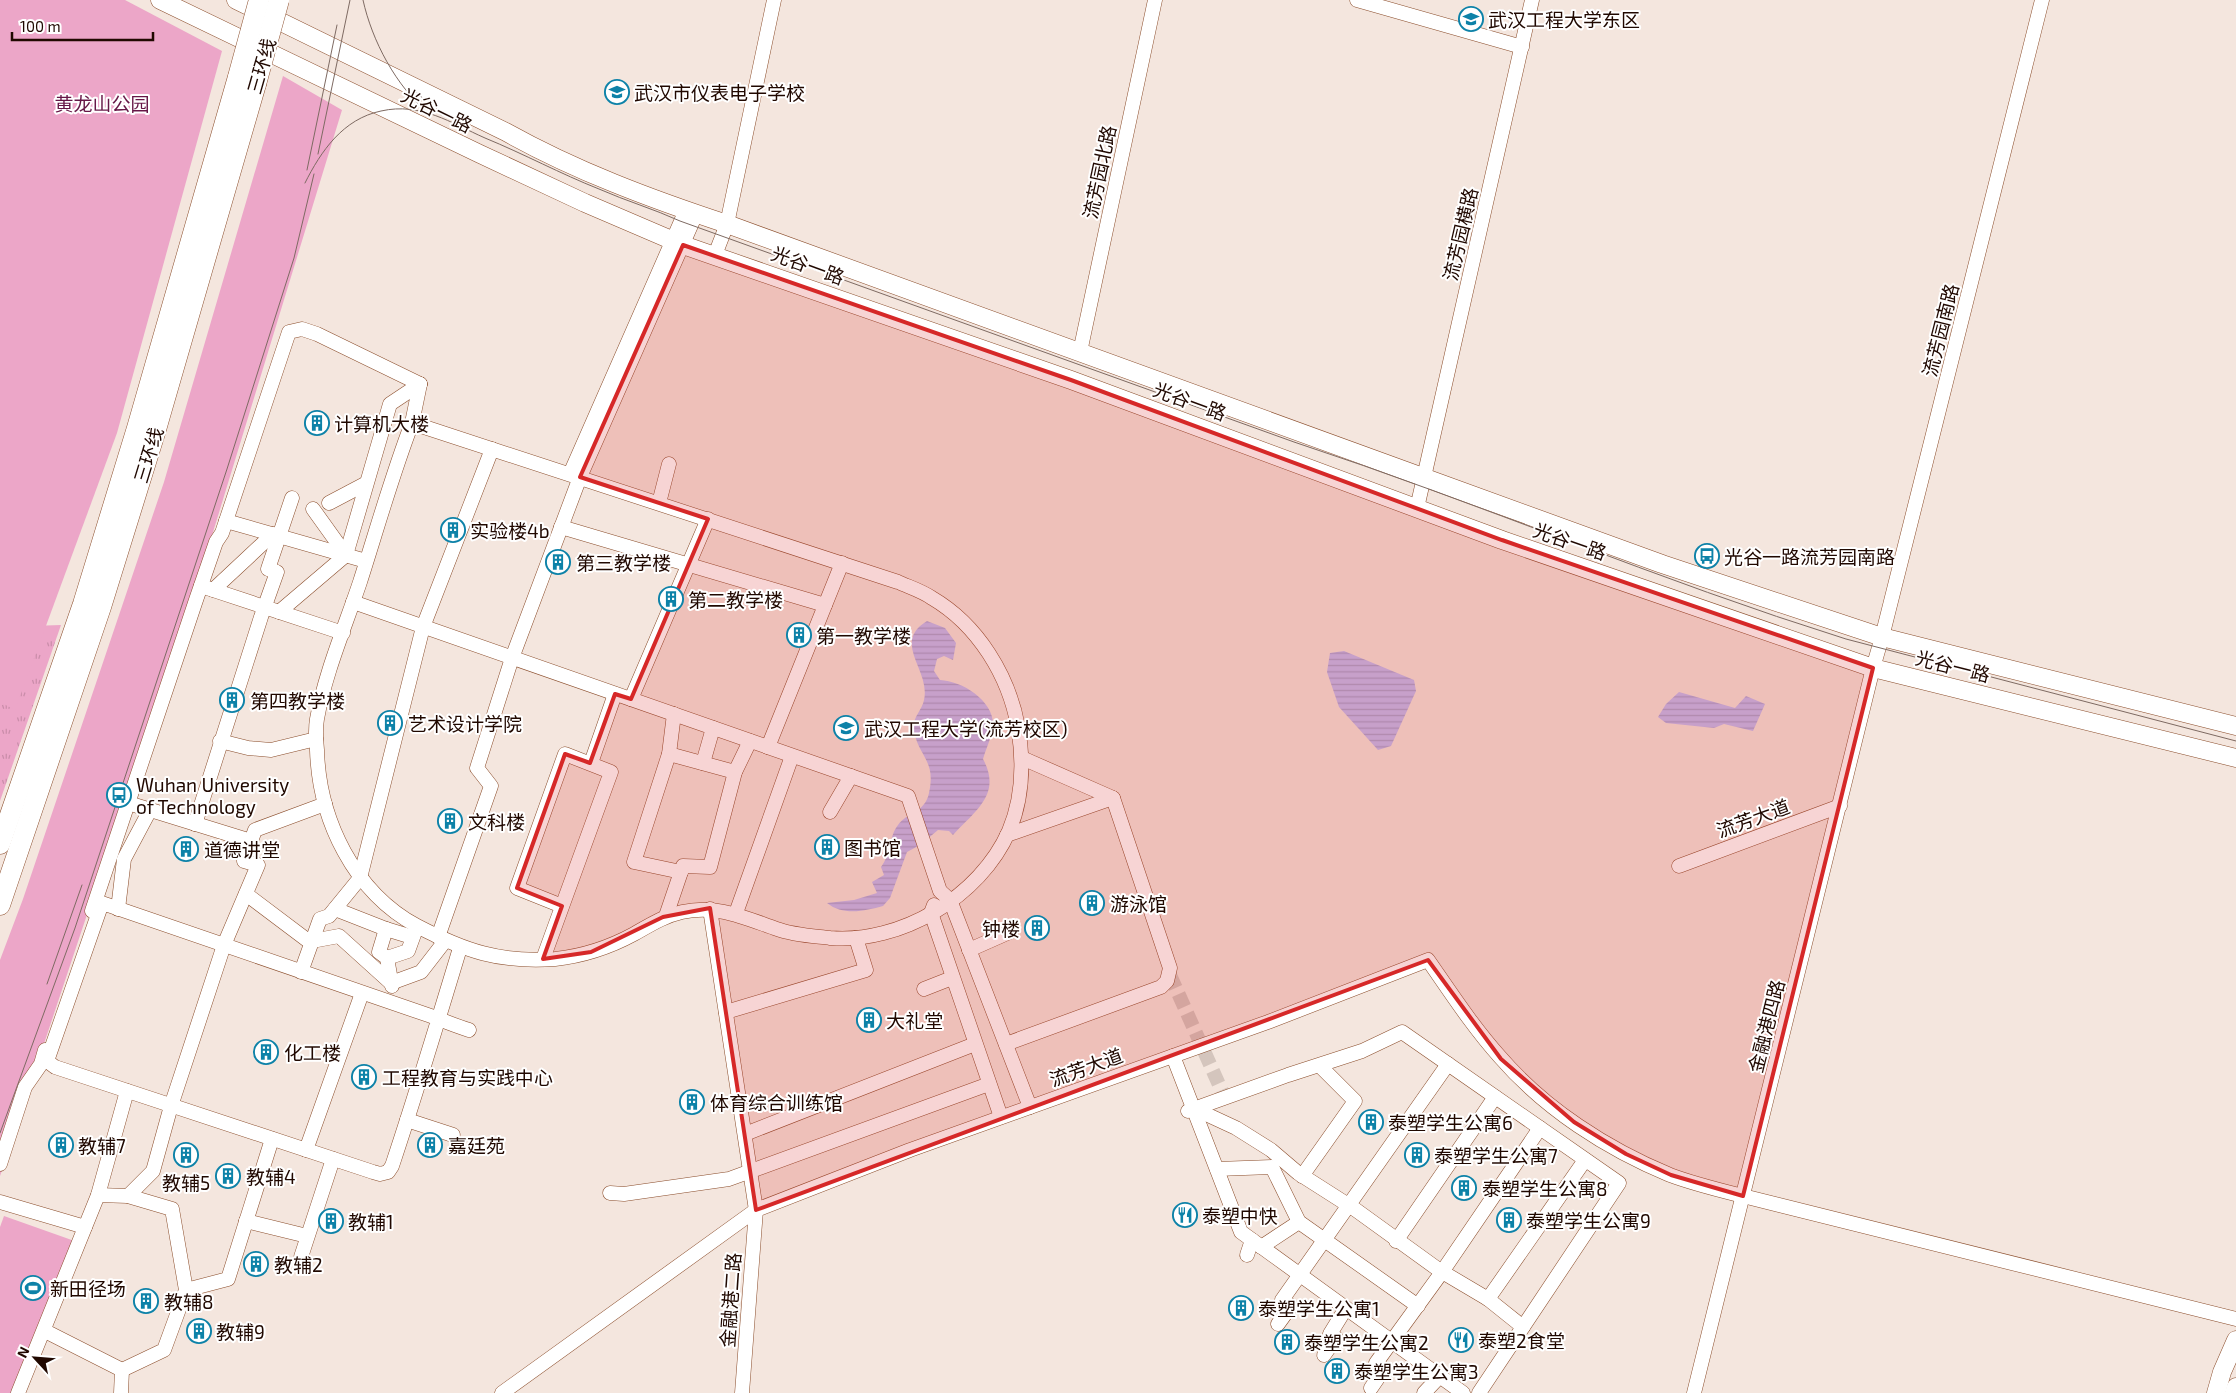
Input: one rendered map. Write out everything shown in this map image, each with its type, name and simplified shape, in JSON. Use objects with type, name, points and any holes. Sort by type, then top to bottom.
[{"type":"highway","name":"三环线","points":[[0,905],[101,606],[155,433],[247,80],[259,0]]},
{"type":"highway","name":"三环线","points":[[0,844],[89,585],[247,80],[279,0]]},
{"type":"main road","name":"光谷一路","points":[[160,0],[480,154],[585,203],[677,242],[1081,384],[1502,540],[1873,668],[2236,758]]},
{"type":"main road","name":"光谷一路","points":[[236,0],[541,151],[648,197],[1424,476],[1662,564],[1882,637],[2236,726]]},
{"type":"main road","points":[[2216,1393],[2222,1372],[2236,1340]]},
{"type":"main road","points":[[2234,1393],[2236,1388]]},
{"type":"street","points":[[716,255],[727,224],[774,0]]},
{"type":"street","name":"流芳园北路","points":[[1080,352],[1155,0]]},
{"type":"street","points":[[1357,0],[1522,46]]},
{"type":"street","name":"流芳园横路","points":[[1417,508],[1532,0]]},
{"type":"street","name":"流芳园南路","points":[[1873,668],[2042,0]]},
{"type":"street","points":[[391,983],[421,972],[442,939],[491,786],[478,768],[512,658],[561,526],[575,475],[691,212]]},
{"type":"street","points":[[0,1164],[25,1087],[42,1059],[117,857],[128,803],[207,588],[216,542],[222,533],[289,332],[302,329],[317,334],[420,384]]},
{"type":"street","points":[[415,932],[360,878],[346,857],[325,804],[318,774],[316,724],[320,706],[396,466],[412,423],[420,384]]},
{"type":"street","points":[[279,612],[346,555],[390,404],[420,384]]},
{"type":"street","points":[[335,909],[386,929],[415,932],[442,939],[460,948],[502,958],[543,959],[581,955],[602,949],[666,916],[692,910],[710,909],[736,914],[787,932],[828,938],[875,936],[894,930],[930,913],[945,895],[981,872],[1007,835],[1018,805],[1021,787],[1022,758],[1016,719],[1006,686],[992,659],[977,638],[959,619],[932,598],[898,582],[412,423]]},
{"type":"street","points":[[301,972],[320,919],[329,916],[360,878],[423,627],[492,449]]},
{"type":"street","points":[[660,503],[669,464]]},
{"type":"street","points":[[329,502],[366,484]]},
{"type":"street","points":[[195,824],[220,741],[277,572],[268,569],[276,535],[292,498]]},
{"type":"street","points":[[313,509],[346,555]]},
{"type":"street","points":[[630,699],[708,519]]},
{"type":"street","points":[[226,521],[366,561]]},
{"type":"street","points":[[561,526],[825,605]]},
{"type":"street","points":[[207,588],[276,535]]},
{"type":"street","points":[[768,747],[842,564]]},
{"type":"street","points":[[207,588],[343,633]]},
{"type":"street","points":[[353,602],[908,796],[945,895],[969,950],[1030,1107]]},
{"type":"street","name":"金融港四路","points":[[1694,1393],[1873,668]]},
{"type":"street","points":[[591,763],[615,694]]},
{"type":"street","points":[[674,714],[669,754],[634,862],[681,872]]},
{"type":"street","points":[[704,763],[713,728]]},
{"type":"street","points":[[220,741],[248,748],[271,750],[316,739]]},
{"type":"street","points":[[666,916],[683,866],[710,868],[736,772],[750,741]]},
{"type":"street","points":[[543,959],[611,772],[565,754],[517,888],[562,906]]},
{"type":"street","points":[[669,754],[736,772]]},
{"type":"street","points":[[736,914],[792,756]]},
{"type":"street","points":[[1022,758],[1113,798]]},
{"type":"street","points":[[830,812],[851,776]]},
{"type":"street","points":[[1007,835],[1113,798]]},
{"type":"street","points":[[1006,1044],[1161,987],[1167,981],[1170,968],[1132,873],[1113,798]]},
{"type":"street","points":[[128,803],[251,841]]},
{"type":"street","points":[[128,1196],[153,1172],[171,1106],[224,945],[258,865],[244,861],[255,830],[325,804]]},
{"type":"street","name":"流芳大道","points":[[1679,866],[1840,806]]},
{"type":"street","points":[[118,909],[117,857],[150,810]]},
{"type":"street","points":[[246,894],[312,942],[339,936],[391,983]]},
{"type":"street","points":[[460,948],[438,1019],[407,1120],[392,1166],[388,1172],[380,1174],[333,1159],[54,1067],[47,1061],[102,903],[118,909],[224,945],[301,972],[438,1019],[469,1030]]},
{"type":"street","name":"金融港二路","points":[[710,909],[756,1210],[742,1393]]},
{"type":"street","points":[[930,913],[1000,1118]]},
{"type":"street","points":[[386,929],[379,952],[387,958],[394,1004]]},
{"type":"street","points":[[969,950],[1012,931]]},
{"type":"street","points":[[387,958],[408,951],[415,932]]},
{"type":"street","points":[[726,1012],[866,970],[856,938]]},
{"type":"street","name":"流芳大道","points":[[502,1393],[756,1210],[910,1150],[1268,1022],[1428,960],[1477,1029],[1501,1059],[1527,1085],[1566,1116],[1602,1140],[1651,1166],[1691,1182],[1743,1196]]},
{"type":"street","points":[[924,989],[952,978]]},
{"type":"street","points":[[306,1150],[362,993]]},
{"type":"street","points":[[1192,1110],[1288,1075],[1368,1049],[1402,1032],[1619,1184],[1480,1393]]},
{"type":"street","points":[[745,1134],[975,1044]]},
{"type":"street","points":[[1173,1056],[1192,1110],[1241,1232],[1463,1393]]},
{"type":"street","points":[[1278,1324],[1290,1306],[1282,1300],[1299,1274],[1448,1064]]},
{"type":"street","points":[[1302,1176],[1355,1101],[1320,1066]]},
{"type":"street","points":[[610,1193],[624,1194],[729,1179],[989,1084]]},
{"type":"street","points":[[18,1393],[98,1195],[127,1091]]},
{"type":"street","points":[[1396,1241],[1495,1097]]},
{"type":"street","points":[[1192,1110],[1247,1135],[1276,1154],[1302,1176],[1442,1272],[1488,1299],[1523,1327]]},
{"type":"street","points":[[407,1120],[453,1135]]},
{"type":"street","points":[[1371,1388],[1384,1369],[1376,1363],[1442,1272],[1540,1128]]},
{"type":"street","points":[[186,1290],[228,1278],[272,1139]]},
{"type":"street","points":[[301,1257],[333,1159]]},
{"type":"street","points":[[1488,1299],[1585,1160]]},
{"type":"street","points":[[1217,1169],[1272,1166],[1299,1222],[1418,1306]]},
{"type":"street","points":[[98,1195],[128,1196],[172,1209],[186,1290],[164,1350],[122,1370]]},
{"type":"street","points":[[1743,1196],[2236,1319]]},
{"type":"street","points":[[0,1202],[85,1227]]},
{"type":"street","points":[[246,1221],[307,1236]]},
{"type":"street","points":[[1247,1255],[1256,1243],[1299,1222]]},
{"type":"street","points":[[1324,1355],[1336,1338],[1330,1334],[1346,1308]]},
{"type":"street","points":[[48,1332],[122,1370]]},
{"type":"street","points":[[121,1393],[122,1370]]},
{"type":"street","points":[[1424,1393],[1440,1376]]},
{"type":"highlighted area","points":[[683,245],[1071,380],[1502,540],[1873,668],[1743,1196],[1671,1175],[1626,1154],[1574,1122],[1501,1059],[1428,960],[756,1210],[710,908],[663,917],[591,952],[543,959],[562,906],[517,888],[565,754],[590,763],[615,694],[631,699],[708,519],[580,477]]},
{"type":"green space","name":"黄龙山公园","points":[[0,0],[125,0],[222,51],[117,433],[15,710],[0,702]]},
{"type":"green space","points":[[283,76],[342,110],[199,578],[0,1176],[0,960],[23,899],[164,482]]},
{"type":"green space","points":[[61,625],[0,801],[0,627]]},
{"type":"green space","name":"新田径场","points":[[4,1216],[83,1244],[23,1393],[0,1393],[0,1227]]},
{"type":"shaded area","points":[[927,621],[945,628],[956,643],[953,660],[944,656],[937,659],[934,671],[940,680],[949,681],[968,689],[984,702],[993,719],[992,732],[983,759],[990,782],[988,792],[978,809],[953,835],[949,831],[938,830],[920,845],[907,852],[890,898],[883,906],[862,911],[840,910],[827,903],[854,900],[877,893],[872,882],[884,875],[881,867],[887,856],[895,829],[906,817],[924,805],[927,800],[931,782],[929,766],[917,741],[913,727],[923,704],[925,689],[912,648],[912,638],[917,629]]},
{"type":"shaded area","points":[[1344,651],[1414,680],[1416,691],[1391,746],[1378,750],[1339,707],[1327,672],[1330,653]]},
{"type":"shaded area","points":[[1679,692],[1735,708],[1746,696],[1765,704],[1753,731],[1724,724],[1714,728],[1666,723],[1658,717],[1666,704]]},
{"type":"tunnel","points":[[1170,975],[1225,1098]]},
{"type":"tram line","points":[[318,154],[350,0]]},
{"type":"tram line","points":[[363,0],[372,31],[387,62],[406,90],[428,113]]},
{"type":"tram line","points":[[307,170],[337,25]]},
{"type":"tram line","points":[[415,91],[441,115]]},
{"type":"tram line","points":[[305,183],[326,148],[344,129],[355,121],[367,115],[396,109],[409,109],[435,115],[585,183],[680,221],[1294,442],[1433,490],[1707,592],[1846,639],[2236,741]]},
{"type":"tram line","points":[[0,1133],[75,928],[227,469],[294,258],[314,174]]},
{"type":"tram line","points":[[47,984],[82,885]]},
{"type":"place","name":"武汉工程大学东区","points":[[1471,19]]},
{"type":"place","name":"武汉市仪表电子学校","points":[[617,92]]},
{"type":"place","name":"计算机大楼","points":[[317,423]]},
{"type":"place","name":"实验楼4b","points":[[453,530]]},
{"type":"place","name":"光谷一路流芳园南路","points":[[1707,556]]},
{"type":"place","name":"第三教学楼","points":[[558,562]]},
{"type":"place","name":"第二教学楼","points":[[671,599]]},
{"type":"place","name":"第一教学楼","points":[[799,635]]},
{"type":"place","name":"第四教学楼","points":[[232,700]]},
{"type":"place","name":"艺术设计学院","points":[[390,723]]},
{"type":"place","name":"武汉工程大学(流芳校区)","points":[[846,728]]},
{"type":"place","name":"Wuhan University of Technology","points":[[119,795]]},
{"type":"place","name":"文科楼","points":[[450,821]]},
{"type":"place","name":"图书馆","points":[[827,847]]},
{"type":"place","name":"道德讲堂","points":[[186,849]]},
{"type":"place","name":"游泳馆","points":[[1092,903]]},
{"type":"place","name":"钟楼","points":[[1037,928]]},
{"type":"place","name":"大礼堂","points":[[869,1020]]},
{"type":"place","name":"化工楼","points":[[266,1052]]},
{"type":"place","name":"工程教育与实践中心","points":[[364,1077]]},
{"type":"place","name":"体育综合训练馆","points":[[692,1102]]},
{"type":"place","name":"泰塑学生公寓6","points":[[1371,1122]]},
{"type":"place","name":"教辅7","points":[[61,1145]]},
{"type":"place","name":"嘉廷苑","points":[[430,1145]]},
{"type":"place","name":"教辅5","points":[[186,1155]]},
{"type":"place","name":"泰塑学生公寓7","points":[[1417,1155]]},
{"type":"place","name":"教辅4","points":[[228,1176]]},
{"type":"place","name":"泰塑学生公寓8","points":[[1464,1188]]},
{"type":"place","name":"泰塑中快","points":[[1185,1215]]},
{"type":"place","name":"泰塑学生公寓9","points":[[1509,1220]]},
{"type":"place","name":"教辅1","points":[[331,1221]]},
{"type":"place","name":"教辅2","points":[[256,1264]]},
{"type":"place","name":"新田径场","points":[[33,1288]]},
{"type":"place","name":"教辅8","points":[[146,1301]]},
{"type":"place","name":"泰塑学生公寓1","points":[[1241,1308]]},
{"type":"place","name":"教辅9","points":[[199,1331]]},
{"type":"place","name":"泰塑2食堂","points":[[1461,1340]]},
{"type":"place","name":"泰塑学生公寓2","points":[[1287,1342]]},
{"type":"place","name":"泰塑学生公寓3","points":[[1337,1371]]}]
